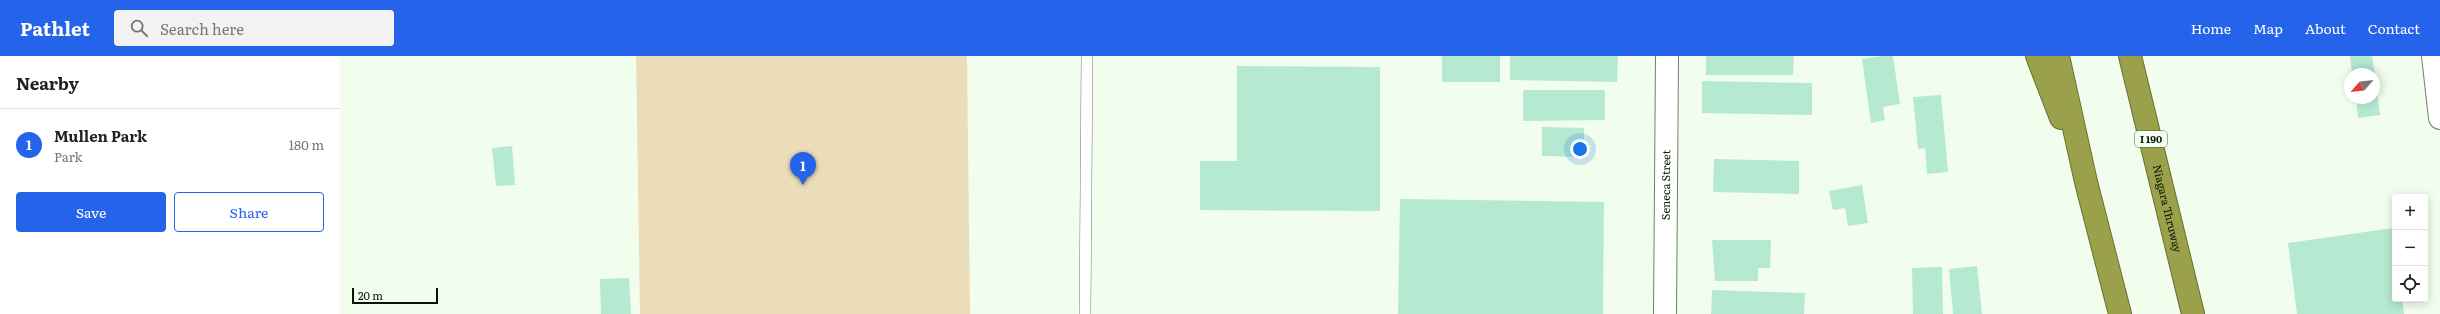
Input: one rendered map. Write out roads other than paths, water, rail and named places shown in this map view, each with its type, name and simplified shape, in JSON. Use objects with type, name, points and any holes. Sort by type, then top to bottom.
[{"type":"highway","points":[[2036,56],[2086,182]]},
{"type":"highway","points":[[2058,56],[2086,182],[2120,314]]},
{"type":"highway","name":"Niagara Thruway","points":[[2130,56],[2193,314]]},
{"type":"main road","name":"Seneca Street","points":[[1665,314],[1667,56]]},
{"type":"main road","points":[[2433,56],[2440,118]]},
{"type":"lane","points":[[1085,314],[1087,56]]},
{"type":"place","name":"Mullen Park","points":[[803,185]]}]
